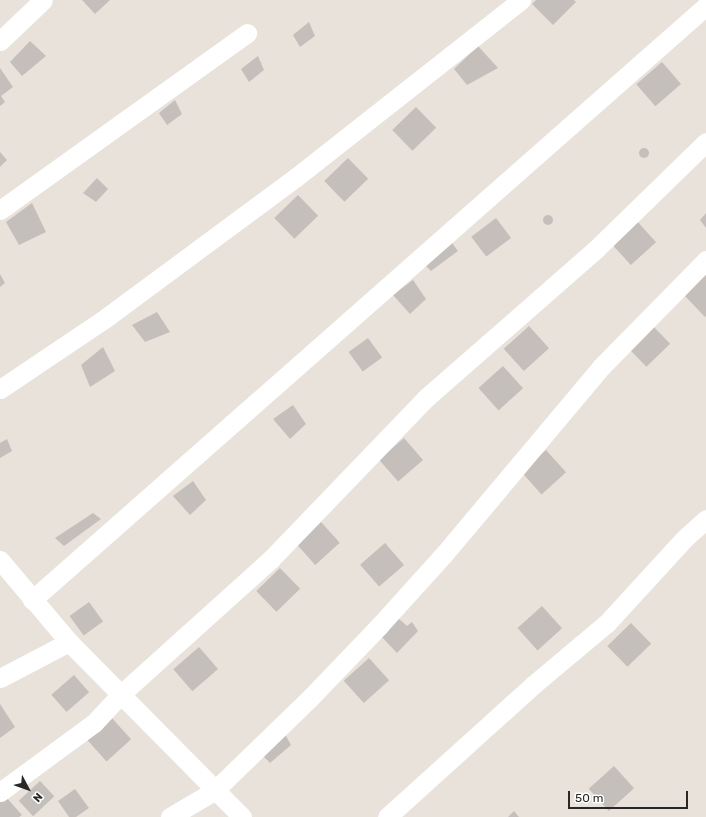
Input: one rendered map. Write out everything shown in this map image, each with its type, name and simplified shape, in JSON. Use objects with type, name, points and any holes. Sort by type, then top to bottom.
[{"type":"street","points":[[0,41],[43,0]]},
{"type":"street","points":[[0,389],[107,317],[288,182],[521,0]]},
{"type":"street","points":[[32,600],[706,6]]},
{"type":"street","points":[[0,210],[247,33]]},
{"type":"street","points":[[0,792],[94,723],[120,695],[271,559],[427,397],[596,248],[706,142]]},
{"type":"street","points":[[170,817],[214,791],[310,698],[379,626],[445,553],[601,367],[706,260]]},
{"type":"street","points":[[387,817],[528,690],[607,623],[685,538],[706,519]]},
{"type":"street","points":[[0,560],[32,600],[69,642],[214,791],[242,817]]},
{"type":"street","points":[[0,678],[69,642]]},
{"type":"building","points":[[82,0],[110,0],[95,14]]},
{"type":"building","points":[[536,0],[574,0],[576,2],[553,25],[532,4]]},
{"type":"building","points":[[309,22],[315,36],[300,47],[293,35]]},
{"type":"building","points":[[30,41],[46,56],[22,76],[10,62]]},
{"type":"building","points":[[478,46],[498,68],[467,85],[454,69]]},
{"type":"building","points":[[258,56],[264,70],[249,82],[241,69]]},
{"type":"building","points":[[662,62],[681,84],[655,106],[636,84]]},
{"type":"building","points":[[0,68],[13,87],[1,96],[5,102],[0,106]]},
{"type":"building","points":[[175,100],[182,114],[167,125],[159,113]]},
{"type":"building","points":[[416,107],[436,128],[412,151],[392,130]]},
{"type":"building","points":[[642,148],[646,148],[648,149],[648,157],[642,158],[639,155],[639,151]]},
{"type":"building","points":[[0,152],[7,160],[0,167]]},
{"type":"building","points":[[348,158],[368,179],[344,202],[324,181]]},
{"type":"building","points":[[97,178],[108,189],[96,202],[83,193]]},
{"type":"building","points":[[298,195],[318,216],[294,239],[274,218]]},
{"type":"building","points":[[32,203],[46,232],[19,245],[6,222]]},
{"type":"building","points":[[706,213],[706,228],[700,220]]},
{"type":"building","points":[[546,215],[550,215],[552,216],[552,224],[546,225],[543,222],[543,218]]},
{"type":"building","points":[[496,218],[511,238],[486,257],[471,237]]},
{"type":"building","points":[[636,220],[656,242],[631,265],[611,243]]},
{"type":"building","points":[[452,243],[458,251],[431,271],[425,265]]},
{"type":"building","points":[[0,274],[5,283],[0,287]]},
{"type":"building","points":[[706,274],[706,316],[705,317],[684,295]]},
{"type":"building","points":[[413,280],[426,299],[410,314],[393,295]]},
{"type":"building","points":[[157,312],[170,332],[145,342],[132,325]]},
{"type":"building","points":[[650,323],[670,344],[646,367],[626,346]]},
{"type":"building","points":[[529,326],[549,348],[524,371],[504,349]]},
{"type":"building","points":[[368,338],[382,357],[363,372],[349,352]]},
{"type":"building","points":[[103,347],[115,371],[90,387],[81,365]]},
{"type":"building","points":[[503,366],[523,388],[499,410],[478,388]]},
{"type":"building","points":[[293,405],[306,424],[290,439],[273,419]]},
{"type":"building","points":[[404,438],[423,460],[398,482],[379,460]]},
{"type":"building","points":[[7,439],[12,451],[0,458],[0,443]]},
{"type":"building","points":[[546,450],[566,472],[542,494],[521,472]]},
{"type":"building","points":[[193,481],[206,500],[190,515],[173,496]]},
{"type":"building","points":[[93,513],[101,519],[64,546],[55,538]]},
{"type":"building","points":[[321,522],[340,543],[315,565],[296,544]]},
{"type":"building","points":[[385,543],[404,565],[379,587],[360,565]]},
{"type":"building","points":[[280,568],[300,589],[276,612],[256,591]]},
{"type":"building","points":[[89,602],[103,621],[84,636],[70,616]]},
{"type":"building","points":[[542,606],[562,628],[538,650],[517,628]]},
{"type":"building","points":[[397,617],[407,626],[412,622],[418,631],[397,653],[379,634]]},
{"type":"building","points":[[631,623],[651,644],[627,667],[607,646]]},
{"type":"building","points":[[199,647],[218,669],[192,691],[173,669]]},
{"type":"building","points":[[369,658],[389,680],[364,703],[344,681]]},
{"type":"building","points":[[74,675],[89,692],[66,712],[51,695]]},
{"type":"building","points":[[0,704],[15,727],[0,738]]},
{"type":"building","points":[[111,717],[131,739],[107,761],[86,739]]},
{"type":"building","points":[[282,734],[286,736],[291,745],[270,763],[263,756]]},
{"type":"building","points":[[614,766],[634,788],[609,811],[589,789]]},
{"type":"building","points":[[40,781],[54,796],[33,816],[19,801]]},
{"type":"building","points":[[75,789],[89,808],[76,817],[69,817],[58,801]]},
{"type":"building","points":[[6,797],[22,815],[19,817],[0,817],[0,802]]},
{"type":"building","points":[[514,811],[519,817],[508,817]]}]
